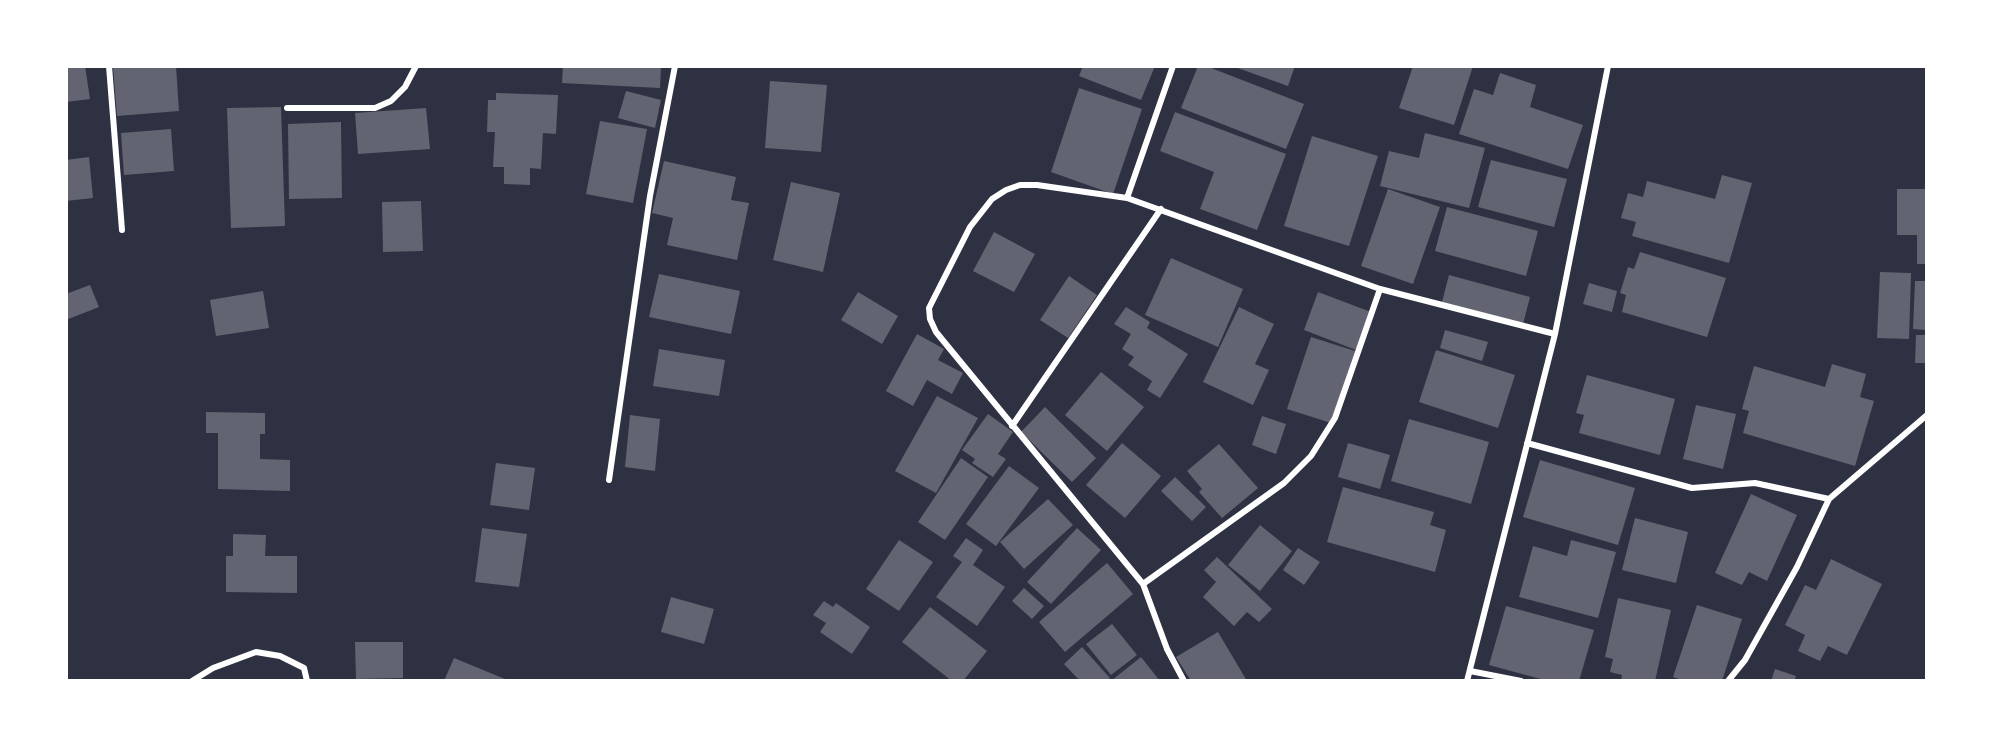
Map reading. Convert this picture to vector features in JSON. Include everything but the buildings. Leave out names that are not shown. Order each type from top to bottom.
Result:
[{"type":"street","points":[[109,66],[122,230]]},
{"type":"street","points":[[287,108],[375,108],[391,101],[405,87],[416,66]]},
{"type":"street","points":[[609,480],[650,196],[675,66]]},
{"type":"street","points":[[1127,198],[1173,66]]},
{"type":"street","points":[[1467,681],[1555,334],[1608,66]]},
{"type":"street","points":[[1185,681],[1167,649],[1143,584],[936,332],[930,319],[929,308],[970,227],[992,199],[1020,185],[1037,185],[1127,198],[1380,289],[1555,334]]},
{"type":"street","points":[[1012,426],[1161,209]]},
{"type":"street","points":[[1143,584],[1284,483],[1311,456],[1335,418],[1380,289]]},
{"type":"street","points":[[1728,681],[1745,660],[1792,578],[1829,499],[1927,416]]},
{"type":"street","points":[[1527,443],[1692,488],[1755,483],[1829,499]]},
{"type":"street","points":[[192,681],[213,668],[256,652],[280,656],[304,668],[307,681]]},
{"type":"street","points":[[1470,671],[1521,681]]}]
